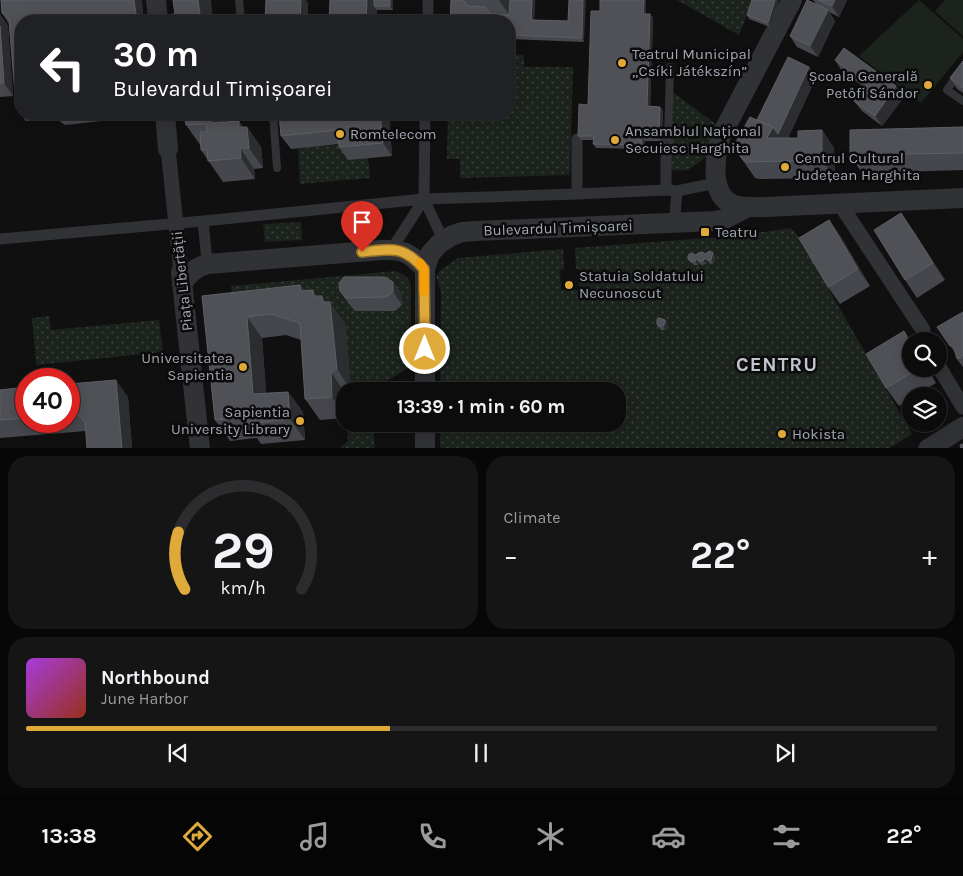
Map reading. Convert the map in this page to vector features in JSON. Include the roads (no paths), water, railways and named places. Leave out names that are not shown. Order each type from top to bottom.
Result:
[{"type":"street","points":[[156,0],[157,15]]},
{"type":"street","points":[[428,0],[428,15]]},
{"type":"street","points":[[748,207],[741,207],[731,203],[721,194],[716,174],[718,147],[720,138],[792,0]]},
{"type":"street","name":"Piața Libertății","points":[[166,120],[200,448]]},
{"type":"street","points":[[425,120],[424,199],[440,233]]},
{"type":"street","points":[[577,140],[577,194]]},
{"type":"street","points":[[668,141],[666,143],[675,216]]},
{"type":"street","points":[[0,239],[424,199],[671,190],[711,184]]},
{"type":"street","name":"Bulevardul Timișoarei","points":[[424,269],[434,248],[462,232],[716,221],[725,219],[748,207],[963,198]]},
{"type":"street","points":[[394,244],[424,199]]},
{"type":"street","points":[[840,204],[923,332]]},
{"type":"street","points":[[203,221],[207,261]]},
{"type":"street","points":[[181,278],[200,266],[208,264],[382,250],[395,250],[408,254],[424,269],[425,382]]},
{"type":"street","points":[[945,377],[963,407]]},
{"type":"street","points":[[928,448],[963,427]]},
{"type":"street","points":[[425,432],[425,448]]},
{"type":"lane","points":[[239,0],[240,15]]},
{"type":"lane","points":[[668,141],[670,67]]},
{"type":"lane","points":[[963,67],[947,90],[963,101]]},
{"type":"lane","points":[[273,120],[277,168]]},
{"type":"place","name":"Teatrul Municipal „Csíki Játékszín”","points":[[622,63]]},
{"type":"place","name":"Școala Generală Petőfi Sándor","points":[[928,85]]},
{"type":"place","name":"Romtelecom","points":[[340,134]]},
{"type":"place","name":"Ansamblul Național Secuiesc Harghita","points":[[615,140]]},
{"type":"place","name":"Centrul Cultural Județean Harghita","points":[[785,167]]},
{"type":"place","name":"Teatru","points":[[705,232]]},
{"type":"place","name":"Statuia Soldatului Necunoscut","points":[[569,285]]},
{"type":"place","name":"Universitatea Sapientia","points":[[243,367]]},
{"type":"place","name":"Sapientia University Library","points":[[300,421]]},
{"type":"place","name":"Hokista","points":[[782,434]]},
{"type":"district","name":"CENTRU","points":[[777,364]]}]
